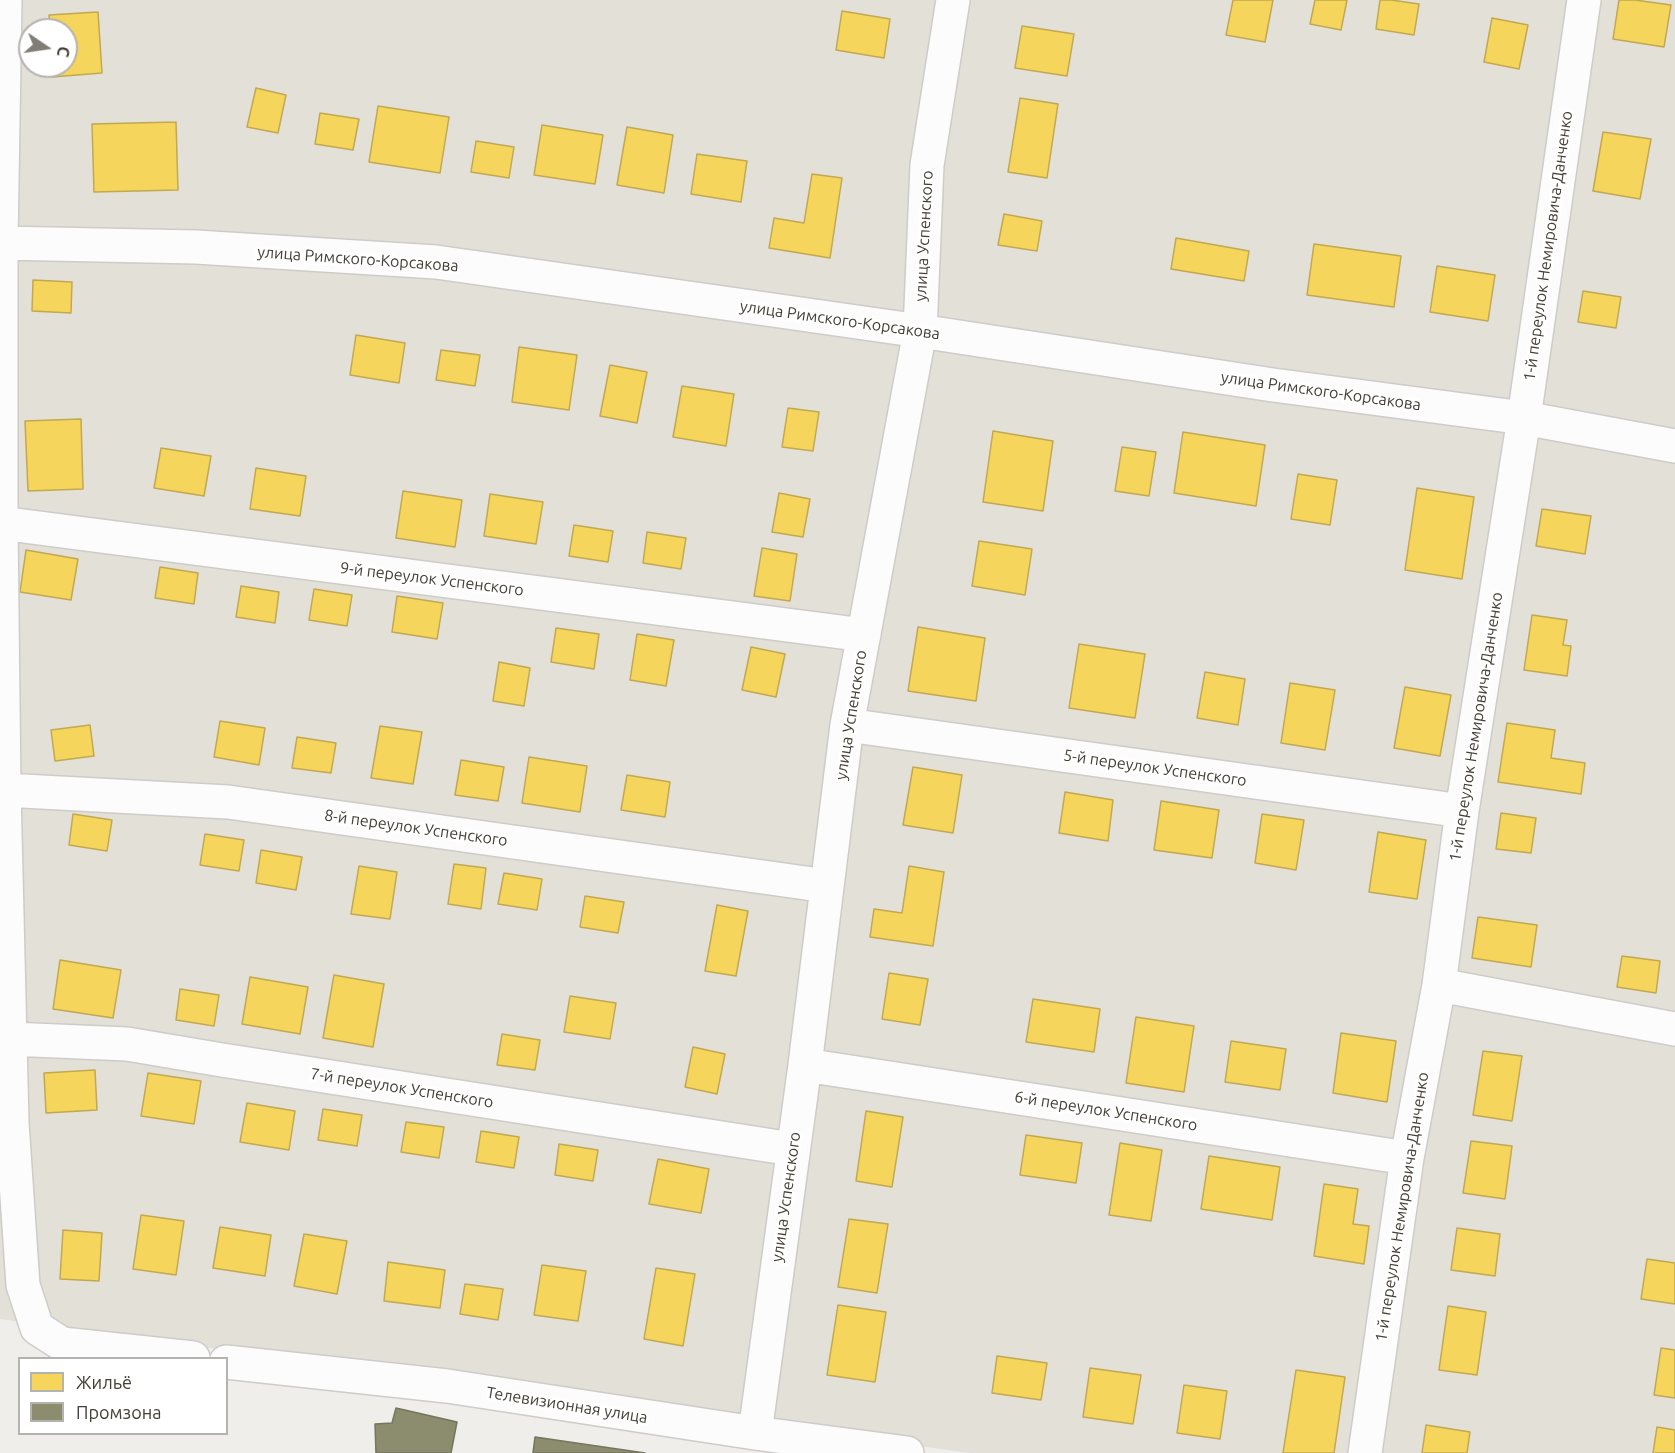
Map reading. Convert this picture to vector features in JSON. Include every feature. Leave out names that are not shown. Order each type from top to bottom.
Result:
[{"type":"street","points":[[5,0],[1,243],[1,523],[10,1039],[6,1123],[23,1285],[37,1328],[62,1344],[176,1357]]},
{"type":"street","name":"улица Успенского","points":[[755,1433],[805,1065],[847,725],[920,331],[927,165],[953,0]]},
{"type":"street","name":"1-й переулок Немировича-Данченко","points":[[1365,1453],[1407,1158],[1439,984],[1462,811],[1524,418],[1584,0]]},
{"type":"street","name":"улица Римского-Корсакова","points":[[1,243],[196,247],[436,262],[920,331],[1273,385],[1524,418],[1675,446]]},
{"type":"street","name":"9-й переулок Успенского","points":[[1,523],[864,635]]},
{"type":"street","name":"5-й переулок Успенского","points":[[847,725],[1462,811]]},
{"type":"street","name":"8-й переулок Успенского","points":[[4,790],[228,802],[827,886]]},
{"type":"street","points":[[1439,984],[1675,1029]]},
{"type":"street","name":"7-й переулок Успенского","points":[[10,1039],[128,1044],[792,1149]]},
{"type":"street","name":"6-й переулок Успенского","points":[[805,1065],[1407,1158]]},
{"type":"street","name":"Телевизионная улица","points":[[228,1362],[447,1386],[755,1433],[907,1453]]},
{"type":"shaded area","points":[[0,0],[1675,0],[1675,1453],[970,1453],[0,1319]]},
{"type":"building: Жильё","points":[[1233,0],[1273,0],[1265,42],[1226,35]]},
{"type":"building: Жильё","points":[[1315,0],[1347,0],[1341,30],[1310,24]]},
{"type":"building: Жильё","points":[[1380,0],[1419,4],[1414,35],[1376,29]]},
{"type":"building: Жильё","points":[[1619,0],[1671,5],[1664,47],[1613,39]]},
{"type":"building: Жильё","points":[[842,11],[890,19],[884,58],[836,50]]},
{"type":"building: Жильё","points":[[98,12],[102,73],[78,75],[78,18],[49,18],[49,15]]},
{"type":"building: Жильё","points":[[1492,18],[1528,25],[1519,69],[1484,62]]},
{"type":"building: Жильё","points":[[1022,26],[1074,34],[1067,76],[1015,68]]},
{"type":"building: Жильё","points":[[256,88],[286,95],[278,133],[247,127]]},
{"type":"building: Жильё","points":[[1020,98],[1058,104],[1047,178],[1008,172]]},
{"type":"building: Жильё","points":[[378,106],[449,117],[440,173],[369,162]]},
{"type":"building: Жильё","points":[[320,113],[359,119],[353,150],[315,144]]},
{"type":"building: Жильё","points":[[176,122],[178,190],[94,192],[92,124]]},
{"type":"building: Жильё","points":[[542,125],[603,135],[595,184],[534,175]]},
{"type":"building: Жильё","points":[[627,127],[673,135],[664,193],[617,185]]},
{"type":"building: Жильё","points":[[1603,132],[1651,139],[1640,199],[1593,191]]},
{"type":"building: Жильё","points":[[476,141],[514,147],[509,178],[471,172]]},
{"type":"building: Жильё","points":[[697,154],[747,161],[741,202],[691,194]]},
{"type":"building: Жильё","points":[[812,174],[842,178],[830,258],[769,248],[774,218],[804,223]]},
{"type":"building: Жильё","points":[[1004,214],[1042,221],[1037,251],[998,245]]},
{"type":"building: Жильё","points":[[1176,238],[1249,251],[1244,281],[1171,269]]},
{"type":"building: Жильё","points":[[1314,244],[1401,256],[1394,307],[1307,295]]},
{"type":"building: Жильё","points":[[1437,266],[1495,275],[1488,321],[1430,312]]},
{"type":"building: Жильё","points":[[33,280],[72,282],[71,313],[32,311]]},
{"type":"building: Жильё","points":[[1583,291],[1621,297],[1616,328],[1578,322]]},
{"type":"building: Жильё","points":[[356,335],[405,343],[399,383],[350,375]]},
{"type":"building: Жильё","points":[[519,347],[577,355],[569,410],[512,402]]},
{"type":"building: Жильё","points":[[441,350],[480,355],[475,386],[436,380]]},
{"type":"building: Жильё","points":[[610,365],[647,372],[637,423],[600,416]]},
{"type":"building: Жильё","points":[[682,386],[734,394],[726,446],[673,437]]},
{"type":"building: Жильё","points":[[788,408],[819,412],[813,451],[782,447]]},
{"type":"building: Жильё","points":[[81,419],[83,489],[28,491],[25,421]]},
{"type":"building: Жильё","points":[[993,431],[1053,441],[1043,511],[983,502]]},
{"type":"building: Жильё","points":[[1183,432],[1265,445],[1256,506],[1174,493]]},
{"type":"building: Жильё","points":[[1122,447],[1156,452],[1149,496],[1115,491]]},
{"type":"building: Жильё","points":[[161,448],[211,456],[204,496],[154,488]]},
{"type":"building: Жильё","points":[[256,468],[306,476],[300,516],[250,509]]},
{"type":"building: Жильё","points":[[1298,474],[1337,480],[1330,525],[1291,519]]},
{"type":"building: Жильё","points":[[1417,488],[1474,497],[1462,579],[1405,570]]},
{"type":"building: Жильё","points":[[403,491],[462,500],[455,547],[396,538]]},
{"type":"building: Жильё","points":[[779,493],[810,499],[803,537],[772,532]]},
{"type":"building: Жильё","points":[[490,494],[543,502],[536,544],[484,536]]},
{"type":"building: Жильё","points":[[1542,509],[1591,516],[1585,554],[1536,546]]},
{"type":"building: Жильё","points":[[574,525],[613,531],[608,562],[569,556]]},
{"type":"building: Жильё","points":[[647,532],[686,538],[681,569],[643,563]]},
{"type":"building: Жильё","points":[[979,541],[1032,549],[1025,595],[972,586]]},
{"type":"building: Жильё","points":[[762,548],[797,554],[790,601],[754,596]]},
{"type":"building: Жильё","points":[[26,550],[78,559],[71,600],[20,592]]},
{"type":"building: Жильё","points":[[160,567],[198,573],[194,604],[155,598]]},
{"type":"building: Жильё","points":[[241,586],[279,592],[275,623],[236,617]]},
{"type":"building: Жильё","points":[[314,589],[352,595],[347,626],[309,620]]},
{"type":"building: Жильё","points":[[397,596],[443,603],[437,639],[392,632]]},
{"type":"building: Жильё","points":[[1532,615],[1567,620],[1563,645],[1571,646],[1567,676],[1524,670]]},
{"type":"building: Жильё","points":[[918,627],[985,638],[976,701],[908,691]]},
{"type":"building: Жильё","points":[[556,628],[599,634],[594,669],[551,662]]},
{"type":"building: Жильё","points":[[637,634],[674,640],[666,686],[630,680]]},
{"type":"building: Жильё","points":[[1079,644],[1145,654],[1135,718],[1069,708]]},
{"type":"building: Жильё","points":[[751,647],[785,654],[776,697],[742,690]]},
{"type":"building: Жильё","points":[[499,662],[530,668],[524,706],[493,701]]},
{"type":"building: Жильё","points":[[1205,672],[1245,679],[1238,725],[1197,718]]},
{"type":"building: Жильё","points":[[1290,683],[1335,690],[1325,750],[1281,743]]},
{"type":"building: Жильё","points":[[1405,687],[1451,695],[1440,756],[1394,748]]},
{"type":"building: Жильё","points":[[220,721],[265,728],[259,765],[214,757]]},
{"type":"building: Жильё","points":[[1507,723],[1555,730],[1551,758],[1585,763],[1581,794],[1498,782]]},
{"type":"building: Жильё","points":[[90,725],[94,756],[55,761],[51,730]]},
{"type":"building: Жильё","points":[[380,726],[422,732],[413,784],[371,778]]},
{"type":"building: Жильё","points":[[297,737],[336,743],[331,773],[292,768]]},
{"type":"building: Жильё","points":[[529,757],[587,766],[580,812],[522,803]]},
{"type":"building: Жильё","points":[[461,760],[504,767],[498,801],[455,795]]},
{"type":"building: Жильё","points":[[913,767],[962,775],[953,833],[903,825]]},
{"type":"building: Жильё","points":[[627,775],[670,782],[665,817],[621,810]]},
{"type":"building: Жильё","points":[[1065,792],[1113,800],[1108,841],[1059,833]]},
{"type":"building: Жильё","points":[[1161,801],[1219,810],[1212,858],[1154,850]]},
{"type":"building: Жильё","points":[[1501,813],[1536,818],[1531,853],[1496,849]]},
{"type":"building: Жильё","points":[[73,814],[112,820],[107,851],[69,845]]},
{"type":"building: Жильё","points":[[1262,814],[1304,820],[1296,870],[1255,863]]},
{"type":"building: Жильё","points":[[1378,832],[1426,840],[1417,899],[1369,892]]},
{"type":"building: Жильё","points":[[205,834],[244,840],[239,871],[200,865]]},
{"type":"building: Жильё","points":[[261,850],[302,857],[296,890],[256,883]]},
{"type":"building: Жильё","points":[[454,864],[486,868],[481,909],[448,904]]},
{"type":"building: Жильё","points":[[359,866],[397,872],[390,919],[351,914]]},
{"type":"building: Жильё","points":[[909,866],[944,872],[933,946],[870,937],[874,909],[902,913]]},
{"type":"building: Жильё","points":[[504,873],[542,879],[537,910],[498,904]]},
{"type":"building: Жильё","points":[[585,896],[624,902],[618,933],[580,927]]},
{"type":"building: Жильё","points":[[717,905],[748,911],[736,976],[705,971]]},
{"type":"building: Жильё","points":[[1478,917],[1537,925],[1531,967],[1472,958]]},
{"type":"building: Жильё","points":[[1622,956],[1660,961],[1656,993],[1617,987]]},
{"type":"building: Жильё","points":[[60,960],[121,970],[113,1018],[53,1009]]},
{"type":"building: Жильё","points":[[889,973],[928,979],[920,1025],[882,1019]]},
{"type":"building: Жильё","points":[[334,975],[384,984],[373,1047],[323,1038]]},
{"type":"building: Жильё","points":[[250,977],[308,987],[300,1034],[242,1024]]},
{"type":"building: Жильё","points":[[180,989],[219,995],[214,1026],[176,1020]]},
{"type":"building: Жильё","points":[[570,996],[616,1003],[610,1039],[564,1032]]},
{"type":"building: Жильё","points":[[1033,999],[1100,1009],[1094,1052],[1026,1042]]},
{"type":"building: Жильё","points":[[1136,1017],[1194,1026],[1184,1092],[1126,1083]]},
{"type":"building: Жильё","points":[[1341,1033],[1396,1041],[1387,1102],[1333,1093]]},
{"type":"building: Жильё","points":[[502,1034],[540,1040],[535,1070],[497,1065]]},
{"type":"building: Жильё","points":[[1231,1041],[1286,1049],[1280,1090],[1225,1082]]},
{"type":"building: Жильё","points":[[693,1047],[725,1054],[717,1094],[685,1087]]},
{"type":"building: Жильё","points":[[1483,1051],[1522,1056],[1512,1121],[1473,1115]]},
{"type":"building: Жильё","points":[[95,1070],[97,1110],[46,1113],[44,1073]]},
{"type":"building: Жильё","points":[[148,1073],[201,1081],[194,1124],[141,1116]]},
{"type":"building: Жильё","points":[[247,1103],[295,1111],[289,1150],[240,1142]]},
{"type":"building: Жильё","points":[[323,1109],[362,1115],[357,1146],[318,1140]]},
{"type":"building: Жильё","points":[[866,1111],[903,1117],[892,1187],[856,1181]]},
{"type":"building: Жильё","points":[[406,1122],[444,1127],[439,1158],[401,1152]]},
{"type":"building: Жильё","points":[[481,1131],[519,1137],[514,1168],[476,1162]]},
{"type":"building: Жильё","points":[[1026,1135],[1082,1143],[1076,1183],[1020,1175]]},
{"type":"building: Жильё","points":[[1471,1141],[1512,1146],[1505,1199],[1463,1193]]},
{"type":"building: Жильё","points":[[1120,1143],[1162,1150],[1151,1221],[1109,1215]]},
{"type":"building: Жильё","points":[[559,1144],[598,1150],[593,1181],[555,1175]]},
{"type":"building: Жильё","points":[[1209,1156],[1280,1167],[1272,1220],[1201,1209]]},
{"type":"building: Жильё","points":[[658,1159],[709,1169],[701,1213],[649,1204]]},
{"type":"building: Жильё","points":[[1324,1184],[1358,1189],[1353,1224],[1369,1226],[1364,1264],[1314,1256]]},
{"type":"building: Жильё","points":[[141,1215],[184,1221],[176,1275],[133,1269]]},
{"type":"building: Жильё","points":[[849,1219],[888,1224],[877,1293],[838,1287]]},
{"type":"building: Жильё","points":[[220,1227],[271,1235],[265,1276],[213,1268]]},
{"type":"building: Жильё","points":[[1457,1228],[1500,1234],[1495,1276],[1451,1270]]},
{"type":"building: Жильё","points":[[63,1230],[102,1233],[99,1281],[60,1279]]},
{"type":"building: Жильё","points":[[304,1234],[347,1241],[337,1294],[294,1286]]},
{"type":"building: Жильё","points":[[1647,1259],[1675,1263],[1675,1304],[1641,1299]]},
{"type":"building: Жильё","points":[[388,1262],[445,1270],[440,1308],[384,1301]]},
{"type":"building: Жильё","points":[[542,1265],[586,1271],[578,1321],[534,1315]]},
{"type":"building: Жильё","points":[[656,1268],[695,1274],[683,1346],[644,1339]]},
{"type":"building: Жильё","points":[[465,1284],[503,1289],[498,1320],[460,1314]]},
{"type":"building: Жильё","points":[[838,1305],[886,1312],[875,1382],[827,1375]]},
{"type":"building: Жильё","points":[[1448,1306],[1486,1312],[1477,1375],[1439,1370]]},
{"type":"building: Жильё","points":[[1661,1348],[1675,1350],[1675,1398],[1654,1395]]},
{"type":"building: Жильё","points":[[997,1356],[1047,1363],[1041,1400],[992,1393]]},
{"type":"building: Жильё","points":[[1090,1368],[1141,1375],[1133,1424],[1083,1417]]},
{"type":"building: Жильё","points":[[1296,1370],[1345,1377],[1334,1453],[1283,1453]]},
{"type":"building: Жильё","points":[[1184,1385],[1227,1391],[1220,1439],[1177,1433]]},
{"type":"building: Жильё","points":[[1426,1425],[1470,1432],[1467,1453],[1422,1453]]},
{"type":"building: Жильё","points":[[1657,1427],[1675,1430],[1675,1453],[1653,1453]]},
{"type":"building: Промзона","points":[[396,1408],[457,1422],[451,1453],[376,1453],[375,1424],[392,1423]]},
{"type":"building: Промзона","points":[[535,1437],[645,1453],[533,1453]]}]
